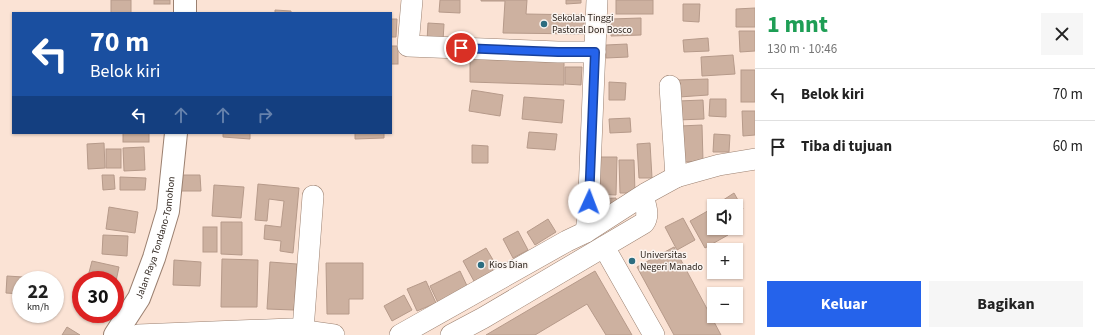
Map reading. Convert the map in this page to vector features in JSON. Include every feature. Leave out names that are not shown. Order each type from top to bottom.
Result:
[{"type":"highway","points":[[185,0],[185,12]]},
{"type":"highway","name":"Jalan Raya Tondano-Tomohon","points":[[115,335],[140,298],[154,258],[168,211],[176,134]]},
{"type":"street","points":[[412,0],[408,46],[595,52]]},
{"type":"street","points":[[586,232],[588,217],[597,0]]},
{"type":"street","points":[[670,86],[676,178]]},
{"type":"street","points":[[411,332],[560,245],[586,232],[643,196],[676,178],[719,165],[755,159]]},
{"type":"street","points":[[303,330],[313,196]]},
{"type":"street","points":[[451,335],[641,226],[646,221],[646,206],[643,196]]},
{"type":"street","points":[[604,247],[654,335]]},
{"type":"street","points":[[138,335],[232,333],[279,329],[303,330],[334,335]]},
{"type":"building","points":[[111,0],[131,0],[131,12],[111,12]]},
{"type":"building","points":[[154,0],[170,0],[170,4],[154,4]]},
{"type":"building","points":[[440,0],[460,0],[460,13],[439,12]]},
{"type":"building","name":"Sekolah Tinggi Pastoral Don Bosco","points":[[481,0],[527,0],[526,14],[584,15],[584,34],[503,33],[505,1]]},
{"type":"building","points":[[566,0],[581,0],[581,3],[566,4]]},
{"type":"building","points":[[616,0],[653,0],[653,14],[616,14]]},
{"type":"building","points":[[683,4],[700,4],[699,22],[683,21]]},
{"type":"building","points":[[755,8],[755,27],[736,27],[736,9]]},
{"type":"building","points":[[275,10],[291,11],[291,12],[275,12]]},
{"type":"building","points":[[641,18],[641,35],[611,36],[611,19]]},
{"type":"building","points":[[392,19],[397,19],[396,37],[392,37]]},
{"type":"building","points":[[428,23],[444,24],[443,41],[427,41]]},
{"type":"building","points":[[739,31],[755,31],[755,51],[740,52]]},
{"type":"building","points":[[708,38],[709,51],[684,52],[683,40]]},
{"type":"building","points":[[627,44],[628,57],[606,58],[606,45]]},
{"type":"building","points":[[392,46],[398,46],[398,64],[392,64]]},
{"type":"building","points":[[733,55],[735,74],[702,76],[701,57]]},
{"type":"building","points":[[470,57],[564,59],[564,85],[470,82]]},
{"type":"building","points":[[565,67],[582,67],[581,85],[565,84]]},
{"type":"building","points":[[741,70],[755,70],[755,102],[741,102]]},
{"type":"building","points":[[708,79],[708,95],[679,97],[678,80]]},
{"type":"building","points":[[609,82],[626,83],[625,100],[609,100]]},
{"type":"building","points":[[472,90],[503,95],[500,116],[469,111]]},
{"type":"building","points":[[524,97],[564,100],[562,123],[522,119]]},
{"type":"building","points":[[710,99],[726,99],[726,117],[709,116]]},
{"type":"building","points":[[703,100],[704,119],[678,120],[678,101]]},
{"type":"building","points":[[742,111],[755,111],[755,135],[743,136]]},
{"type":"building","points":[[630,118],[631,132],[610,133],[609,119]]},
{"type":"building","points":[[702,125],[703,161],[682,162],[680,126]]},
{"type":"building","points":[[529,132],[557,134],[555,150],[527,148]]},
{"type":"building","points":[[123,134],[149,134],[149,142],[123,142]]},
{"type":"building","points":[[223,134],[250,134],[250,139],[223,137]]},
{"type":"building","points":[[355,134],[384,134],[384,138],[355,139]]},
{"type":"building","points":[[714,134],[730,135],[729,152],[713,152]]},
{"type":"building","points":[[104,143],[105,168],[88,169],[87,144]]},
{"type":"building","points":[[650,143],[652,178],[639,178],[637,144]]},
{"type":"building","points":[[472,145],[488,146],[488,163],[472,163]]},
{"type":"building","points":[[144,147],[145,170],[124,171],[123,148]]},
{"type":"building","points":[[106,149],[121,149],[121,168],[106,168]]},
{"type":"building","points":[[597,157],[617,157],[616,195],[596,194]]},
{"type":"building","points":[[619,160],[634,160],[635,193],[620,193]]},
{"type":"building","points":[[102,175],[114,175],[115,189],[103,190]]},
{"type":"building","points":[[173,175],[200,175],[201,191],[174,191]]},
{"type":"building","points":[[120,177],[146,178],[145,190],[120,190]]},
{"type":"building","points":[[258,184],[299,188],[293,253],[280,251],[281,241],[264,239],[265,225],[281,227],[284,201],[269,199],[267,221],[255,220]]},
{"type":"building","points":[[214,185],[244,187],[241,218],[212,216]]},
{"type":"building","points":[[734,193],[737,199],[725,199]]},
{"type":"building","points":[[616,198],[617,206],[596,208],[595,199]]},
{"type":"building","points":[[109,207],[138,212],[135,233],[106,229]]},
{"type":"building","points":[[707,211],[707,235],[728,235],[714,243],[707,243],[707,247],[705,248],[690,221]]},
{"type":"building","points":[[683,218],[695,240],[677,250],[665,227]]},
{"type":"building","points":[[548,219],[556,232],[535,245],[527,232]]},
{"type":"building","points":[[221,222],[242,222],[242,255],[221,254]]},
{"type":"building","points":[[203,227],[217,227],[217,252],[203,252]]},
{"type":"building","points":[[518,231],[528,250],[513,258],[503,239]]},
{"type":"building","points":[[103,235],[128,236],[127,256],[102,254]]},
{"type":"building","points":[[674,247],[707,309],[707,323],[715,323],[721,335],[674,335],[637,267]]},
{"type":"building","name":"Kios Dian","points":[[486,248],[499,270],[475,283],[463,261]]},
{"type":"building","points":[[222,259],[258,260],[257,307],[221,307]]},
{"type":"building","points":[[174,260],[201,262],[200,286],[173,285]]},
{"type":"building","points":[[92,261],[119,267],[118,271],[89,271]]},
{"type":"building","points":[[270,262],[297,264],[294,310],[267,309]]},
{"type":"building","points":[[326,263],[363,263],[363,299],[349,299],[349,314],[327,314]]},
{"type":"building","points":[[460,271],[469,290],[439,305],[430,286]]},
{"type":"building","points":[[595,271],[632,335],[606,335],[587,304],[535,335],[486,335]]},
{"type":"building","points":[[7,276],[12,276],[12,293],[6,293]]},
{"type":"building","points":[[426,281],[436,303],[417,311],[407,289]]},
{"type":"building","points":[[404,295],[412,310],[392,321],[384,306]]},
{"type":"building","points":[[67,327],[80,335],[62,335]]},
{"type":"place","name":"Sekolah Tinggi Pastoral Don Bosco","points":[[544,24]]},
{"type":"place","name":"Universitas Negeri Manado","points":[[632,261]]},
{"type":"place","name":"Kios Dian","points":[[481,265]]},
{"type":"route","points":[[461,48],[595,52],[589,202]]}]
